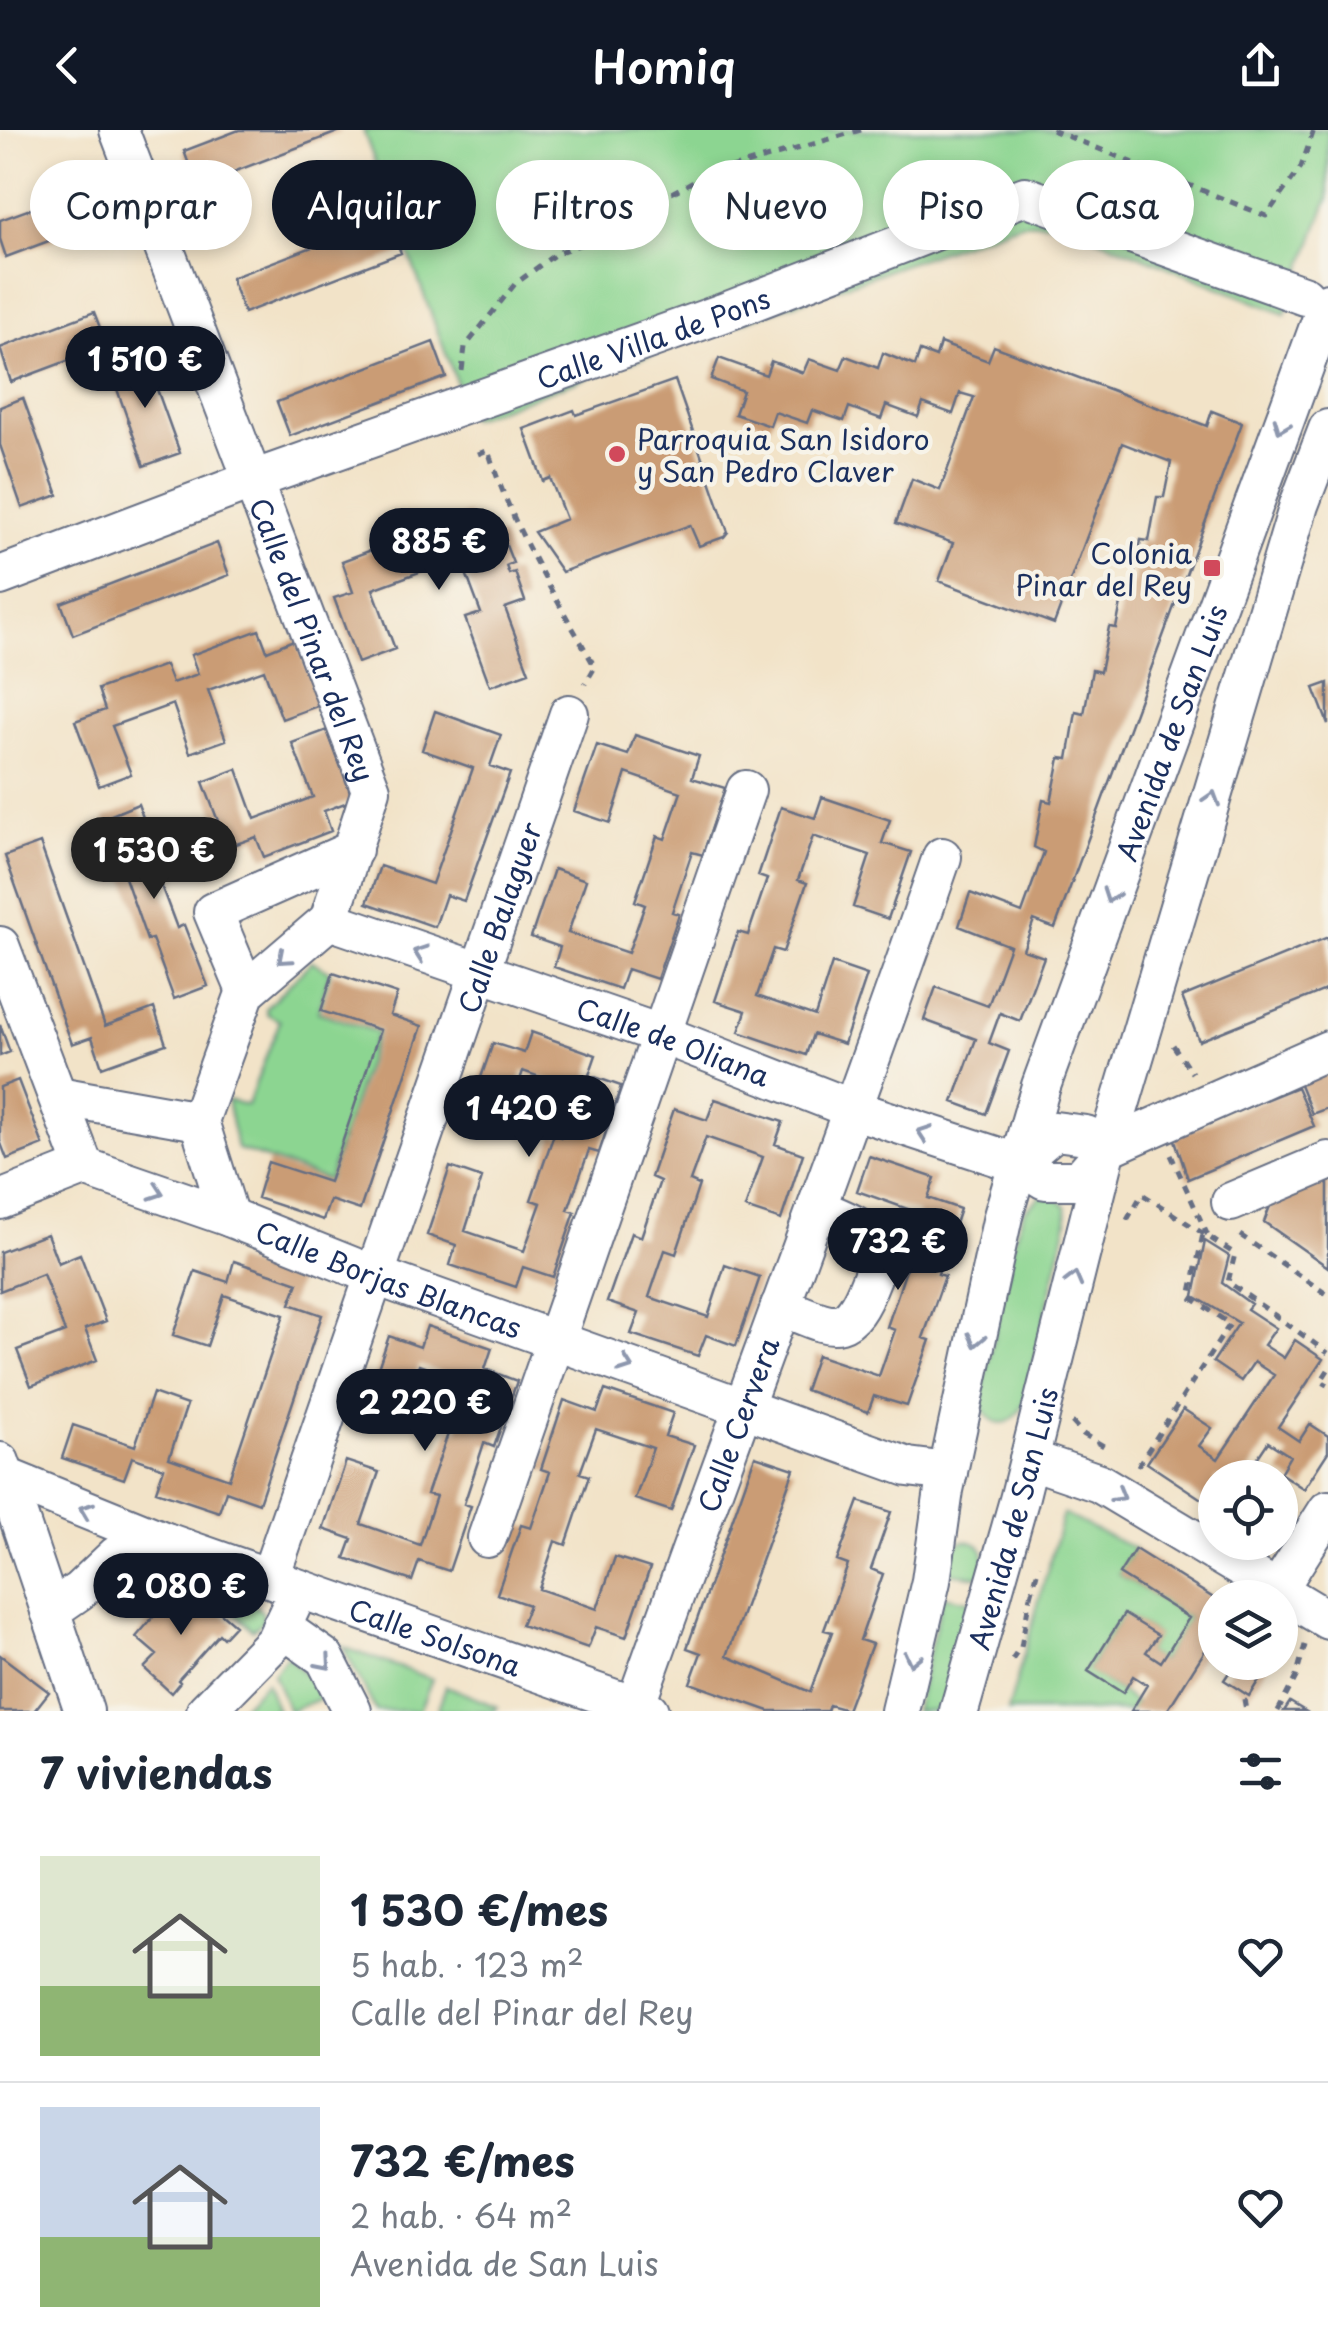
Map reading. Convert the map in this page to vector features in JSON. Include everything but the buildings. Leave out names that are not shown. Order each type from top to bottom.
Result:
[{"type":"street","name":"Calle del Pinar del Rey","points":[[120,130],[371,790],[329,920]]},
{"type":"street","name":"Calle Villa de Pons","points":[[0,576],[252,480],[723,313],[1025,196],[1316,299]]},
{"type":"street","name":"Avenida de San Luis","points":[[900,1711],[931,1581],[948,1472],[1017,1163],[1316,299]]},
{"type":"street","name":"Avenida de San Luis","points":[[959,1711],[1030,1459],[1107,1148],[1294,523],[1328,429]]},
{"type":"street","name":"Calle Balaguer","points":[[206,1711],[274,1641],[282,1627],[284,1583],[376,1276],[569,714]]},
{"type":"street","points":[[486,1538],[746,790]]},
{"type":"street","points":[[246,991],[214,912],[353,850]]},
{"type":"street","name":"Calle Cervera","points":[[640,1709],[742,1406],[855,1110],[942,857]]},
{"type":"street","name":"Calle de Oliana","points":[[329,920],[663,1035],[855,1110],[1017,1163]]},
{"type":"street","points":[[230,1217],[199,1120],[246,991],[329,920]]},
{"type":"street","points":[[0,946],[84,1166],[0,1200]]},
{"type":"street","points":[[1017,1163],[1045,1180],[1079,1180],[1107,1148],[1328,1050]]},
{"type":"street","points":[[58,1096],[199,1120]]},
{"type":"street","points":[[1231,1215],[1328,1161]]},
{"type":"street","name":"Calle Borjas Blancas","points":[[84,1166],[230,1217],[376,1276],[908,1467],[948,1472]]},
{"type":"street","points":[[780,1306],[827,1324],[845,1323],[859,1311],[880,1258],[875,1243],[863,1230],[817,1208]]},
{"type":"street","points":[[1030,1459],[1099,1483],[1263,1580]]},
{"type":"street","points":[[3,1470],[84,1711]]},
{"type":"street","name":"Calle Solsona","points":[[3,1470],[166,1542],[640,1709]]},
{"type":"street","points":[[1284,1580],[1328,1510]]},
{"type":"street","points":[[50,1611],[79,1591],[117,1555],[166,1542]]},
{"type":"street","points":[[1298,1602],[1321,1616]]},
{"type":"street","points":[[282,1627],[325,1658],[352,1711]]},
{"type":"path","points":[[457,407],[465,347],[515,284],[558,253],[611,233],[629,216],[701,177],[860,130]]},
{"type":"path","points":[[1052,130],[1266,216],[1301,166],[1314,130]]},
{"type":"path","points":[[478,454],[488,450],[500,490],[522,539],[595,667],[569,714]]},
{"type":"path","points":[[1142,1194],[1234,1254],[1228,1282],[1328,1353]]},
{"type":"path","points":[[1231,1215],[1328,1295]]},
{"type":"path","points":[[1139,1464],[1230,1324],[1190,1297],[1203,1234]]},
{"type":"path","points":[[1328,1370],[1321,1380],[1328,1386]]},
{"type":"path","points":[[1072,1407],[1072,1422],[1082,1434],[1118,1454],[1099,1483]]},
{"type":"path","points":[[1030,1596],[1040,1562]]},
{"type":"path","points":[[1278,1711],[1321,1616]]},
{"type":"path","points":[[1244,1699],[1246,1711]]},
{"type":"green space","points":[[363,130],[1328,130],[1328,199],[1285,314],[1126,250],[1194,250],[1194,160],[1039,160],[1039,222],[1019,223],[1019,160],[883,160],[883,250],[944,250],[470,419],[407,250],[476,250],[476,160],[374,160]]},
{"type":"green space","points":[[312,961],[330,972],[318,1012],[377,1032],[328,1180],[237,1149],[227,1100],[247,1105],[280,1021],[267,1014],[266,1008]]},
{"type":"green space","points":[[1041,1196],[1055,1198],[1066,1206],[1067,1222],[1026,1398],[1016,1415],[1004,1423],[998,1422],[985,1413],[980,1403],[1015,1237],[1024,1211]]},
{"type":"green space","points":[[1063,1514],[1135,1549],[1119,1574],[1189,1618],[1161,1662],[1146,1652],[1157,1635],[1124,1614],[1088,1670],[1136,1703],[1131,1711],[1008,1711]]},
{"type":"green space","points":[[963,1541],[977,1544],[984,1552],[981,1577],[946,1573],[953,1549]]},
{"type":"green space","points":[[197,1585],[256,1606],[263,1621],[253,1630],[216,1597],[196,1590]]},
{"type":"green space","points":[[943,1596],[974,1602],[943,1711],[915,1711]]},
{"type":"green space","points":[[343,1647],[432,1679],[419,1711],[376,1711]]},
{"type":"green space","points":[[287,1656],[310,1679],[320,1699],[289,1711],[273,1674]]},
{"type":"green space","points":[[266,1682],[277,1711],[237,1711]]},
{"type":"green space","points":[[446,1686],[497,1707],[493,1711],[437,1711]]},
{"type":"place","name":"Parroquia San Isidoro y San Pedro Claver","points":[[617,454]]},
{"type":"place","name":"Colonia Pinar del Rey","points":[[1212,568]]}]
